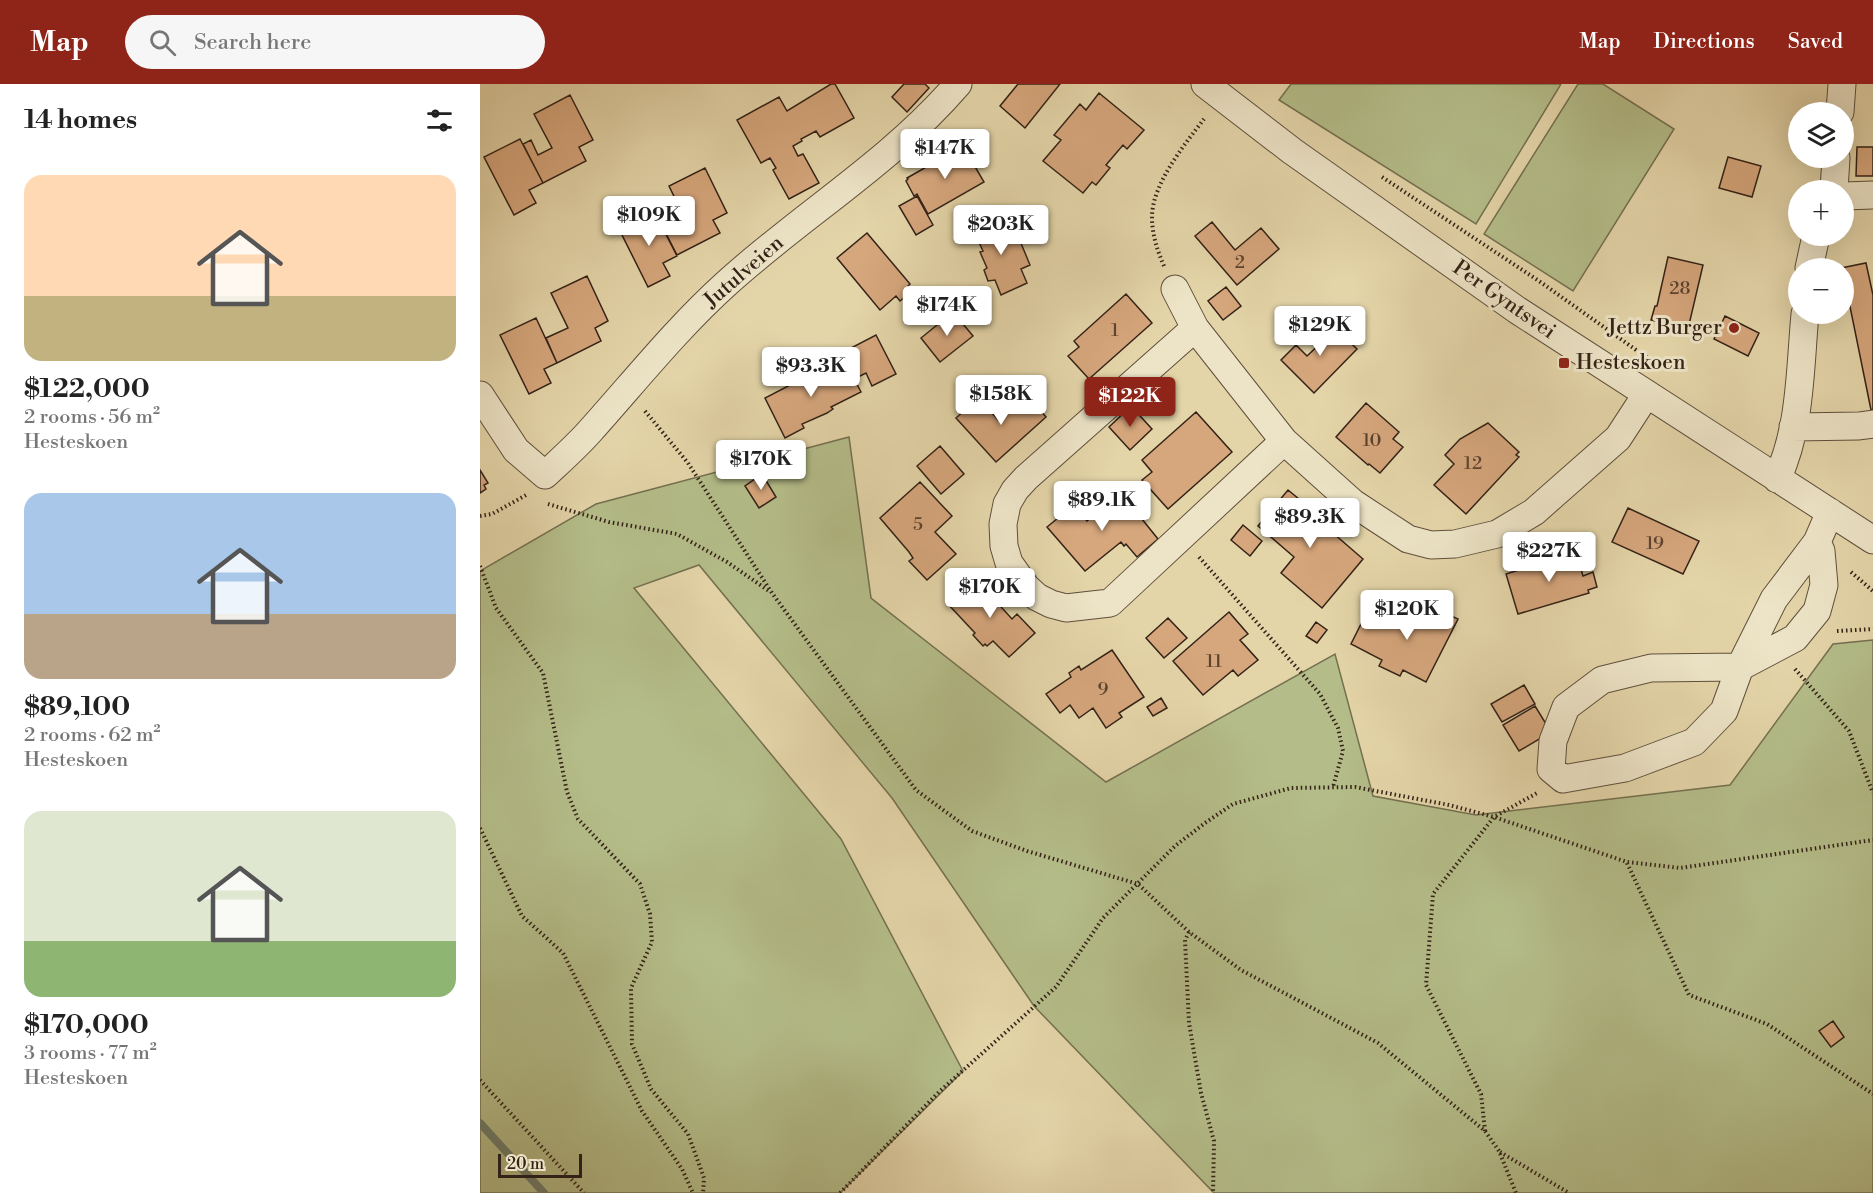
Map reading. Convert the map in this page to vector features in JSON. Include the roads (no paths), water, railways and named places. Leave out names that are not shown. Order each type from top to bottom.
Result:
[{"type":"street","name":"Jutulveien","points":[[480,394],[541,487],[627,389],[726,284],[859,178],[944,100],[958,84]]},
{"type":"street","points":[[1841,102],[1842,84]]},
{"type":"street","name":"Per Gyntsvei","points":[[1212,88],[1292,151],[1517,310],[1646,396],[1873,540]]},
{"type":"street","points":[[1854,196],[1873,195]]},
{"type":"street","points":[[1175,289],[1195,328],[1284,441],[1353,503],[1408,538],[1431,545],[1455,544],[1497,534],[1534,512],[1618,438],[1646,396]]},
{"type":"street","points":[[1777,478],[1788,456],[1804,324]]},
{"type":"street","points":[[1195,328],[1015,490],[1007,504],[1003,524],[1004,546],[1009,563],[1018,577],[1037,597],[1066,608],[1110,603],[1284,441]]},
{"type":"street","points":[[1793,427],[1873,424]]},
{"type":"street","points":[[1817,542],[1821,551],[1824,585],[1817,611],[1795,638],[1740,667],[1651,668],[1602,680],[1566,707],[1553,741],[1551,769],[1563,779],[1626,768],[1694,742],[1724,711],[1740,667],[1774,598],[1817,542],[1830,512]]},
{"type":"waterway","points":[[480,1123],[544,1193]]},
{"type":"place","name":"Jettz Burger","points":[[1734,328]]},
{"type":"place","name":"Hesteskoen","points":[[1564,363]]}]
